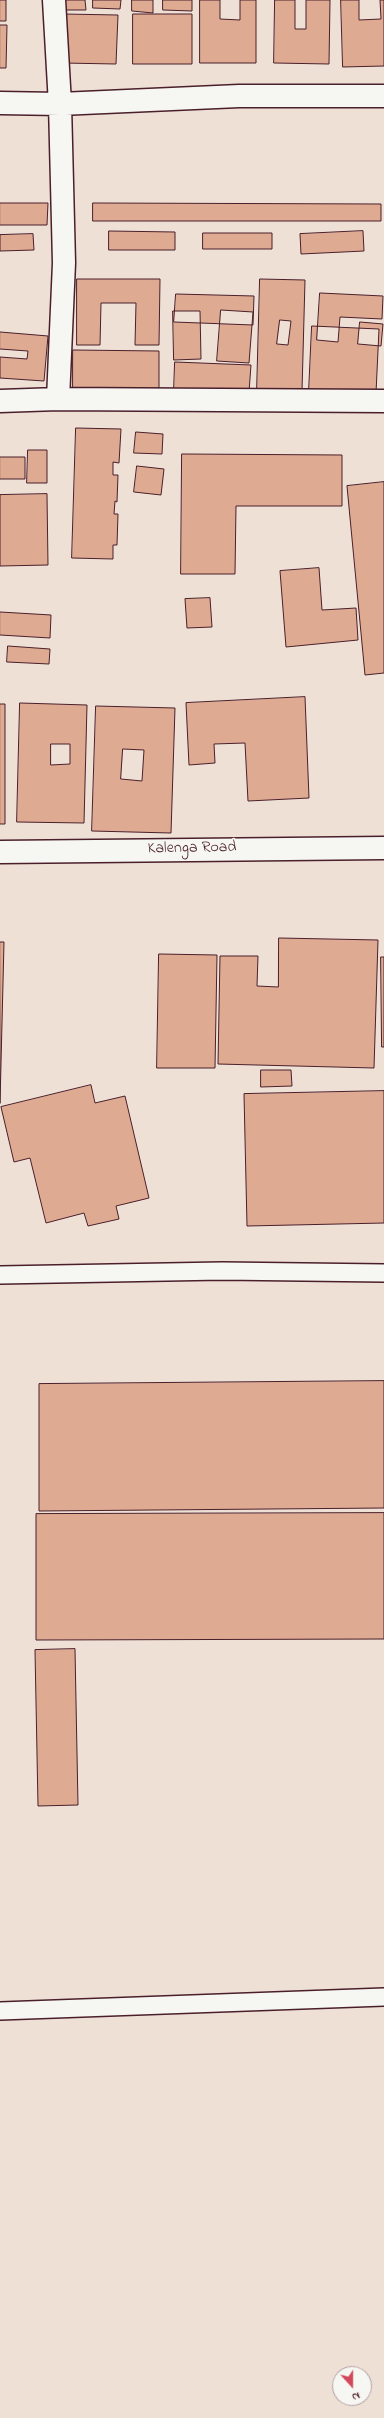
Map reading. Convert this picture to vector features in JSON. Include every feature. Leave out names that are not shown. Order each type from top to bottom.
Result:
[{"type":"street","points":[[54,0],[60,104],[64,263],[58,399]]},
{"type":"street","points":[[0,102],[60,104],[239,96],[384,96]]},
{"type":"street","points":[[0,401],[58,399],[384,401]]},
{"type":"street","name":"Kalenga Road","points":[[0,852],[384,848]]},
{"type":"lane","points":[[0,1275],[222,1271],[384,1273]]},
{"type":"lane","points":[[0,2011],[384,1997]]},
{"type":"building","points":[[0,0],[6,0],[6,21],[0,21]]},
{"type":"building","points":[[64,0],[85,0],[86,10],[64,10]]},
{"type":"building","points":[[93,0],[121,0],[120,9],[93,8]]},
{"type":"building","points":[[132,0],[153,0],[153,13],[132,11]]},
{"type":"building","points":[[163,0],[192,0],[192,11],[163,10]]},
{"type":"building","points":[[200,0],[220,0],[220,19],[240,20],[240,0],[256,0],[256,63],[200,63]]},
{"type":"building","points":[[275,0],[295,0],[295,29],[306,29],[306,0],[330,0],[329,64],[274,63]]},
{"type":"building","points":[[341,0],[359,0],[359,20],[381,19],[380,0],[384,0],[384,66],[343,67]]},
{"type":"building","points":[[63,14],[118,15],[116,64],[62,63]]},
{"type":"building","points":[[133,14],[192,14],[192,64],[133,64]]},
{"type":"building","points":[[0,25],[7,25],[6,68],[0,68]]},
{"type":"building","points":[[0,203],[48,203],[47,225],[0,225]]},
{"type":"building","points":[[93,203],[381,204],[381,221],[93,221]]},
{"type":"building","points":[[109,231],[175,232],[175,250],[109,250]]},
{"type":"building","points":[[363,231],[364,251],[301,254],[300,234]]},
{"type":"building","points":[[203,233],[272,233],[272,249],[203,249]]},
{"type":"building","points":[[33,234],[34,250],[0,251],[0,235]]},
{"type":"building","points":[[77,279],[160,279],[159,345],[135,345],[136,303],[101,303],[100,345],[77,345]]},
{"type":"building","points":[[260,279],[305,280],[302,391],[257,391]],"holes":[[[280,320],[291,321],[288,345],[277,344]]]},
{"type":"building","points":[[320,293],[383,296],[382,319],[340,317],[338,342],[317,340]]},
{"type":"building","points":[[176,294],[254,296],[253,325],[174,322]]},
{"type":"building","points":[[221,310],[253,312],[249,363],[217,361]]},
{"type":"building","points":[[173,311],[200,311],[201,359],[174,360]]},
{"type":"building","points":[[360,322],[383,324],[381,346],[358,344]]},
{"type":"building","points":[[312,326],[379,329],[376,393],[309,391]]},
{"type":"building","points":[[0,332],[48,336],[44,381],[0,378],[0,357],[27,359],[28,351],[0,349]]},
{"type":"building","points":[[73,350],[159,351],[159,396],[73,396]]},
{"type":"building","points":[[175,362],[251,365],[249,392],[174,390]]},
{"type":"building","points":[[76,428],[121,429],[119,463],[113,462],[113,475],[118,475],[117,502],[115,501],[114,514],[118,514],[117,545],[113,545],[113,559],[72,558]]},
{"type":"building","points":[[136,432],[163,434],[162,454],[134,453]]},
{"type":"building","points":[[28,450],[47,450],[47,483],[27,483]]},
{"type":"building","points":[[182,454],[342,455],[342,506],[236,506],[235,574],[181,574]]},
{"type":"building","points":[[0,457],[25,457],[25,479],[0,479]]},
{"type":"building","points":[[137,466],[164,469],[161,495],[134,492]]},
{"type":"building","points":[[384,482],[384,673],[365,675],[347,486]]},
{"type":"building","points":[[47,494],[48,565],[0,566],[0,495]]},
{"type":"building","points":[[319,568],[322,610],[356,608],[358,640],[286,647],[280,571]]},
{"type":"building","points":[[210,598],[212,627],[187,628],[185,599]]},
{"type":"building","points":[[0,612],[51,615],[50,638],[0,635]]},
{"type":"building","points":[[8,646],[50,649],[49,664],[7,662]]},
{"type":"building","points":[[305,697],[309,798],[248,801],[245,743],[214,744],[215,763],[189,765],[186,703]]},
{"type":"building","points":[[20,703],[87,705],[84,823],[17,822]],"holes":[[[51,744],[70,744],[70,764],[51,765]]]},
{"type":"building","points":[[0,704],[5,704],[5,824],[0,824]]},
{"type":"building","points":[[96,706],[175,708],[171,833],[92,831]],"holes":[[[123,749],[144,750],[142,781],[121,779]]]},
{"type":"building","points":[[279,938],[378,940],[374,1068],[218,1064],[220,956],[258,956],[257,986],[278,987]]},
{"type":"building","points":[[0,942],[4,942],[0,1103]]},
{"type":"building","points":[[159,954],[217,955],[215,1068],[157,1068]]},
{"type":"building","points":[[381,957],[384,957],[384,1047],[382,1047]]},
{"type":"building","points":[[261,1070],[291,1070],[292,1086],[261,1087]]},
{"type":"building","points":[[91,1085],[95,1103],[125,1096],[149,1198],[116,1206],[119,1219],[88,1226],[84,1213],[46,1223],[30,1158],[14,1162],[1,1107]]},
{"type":"building","points":[[384,1091],[384,1223],[247,1226],[244,1094]]},
{"type":"building","points":[[384,1381],[384,1508],[39,1511],[39,1384]]},
{"type":"building","points":[[384,1513],[384,1639],[36,1640],[36,1514]]},
{"type":"building","points":[[75,1649],[78,1805],[38,1806],[35,1650]]}]
